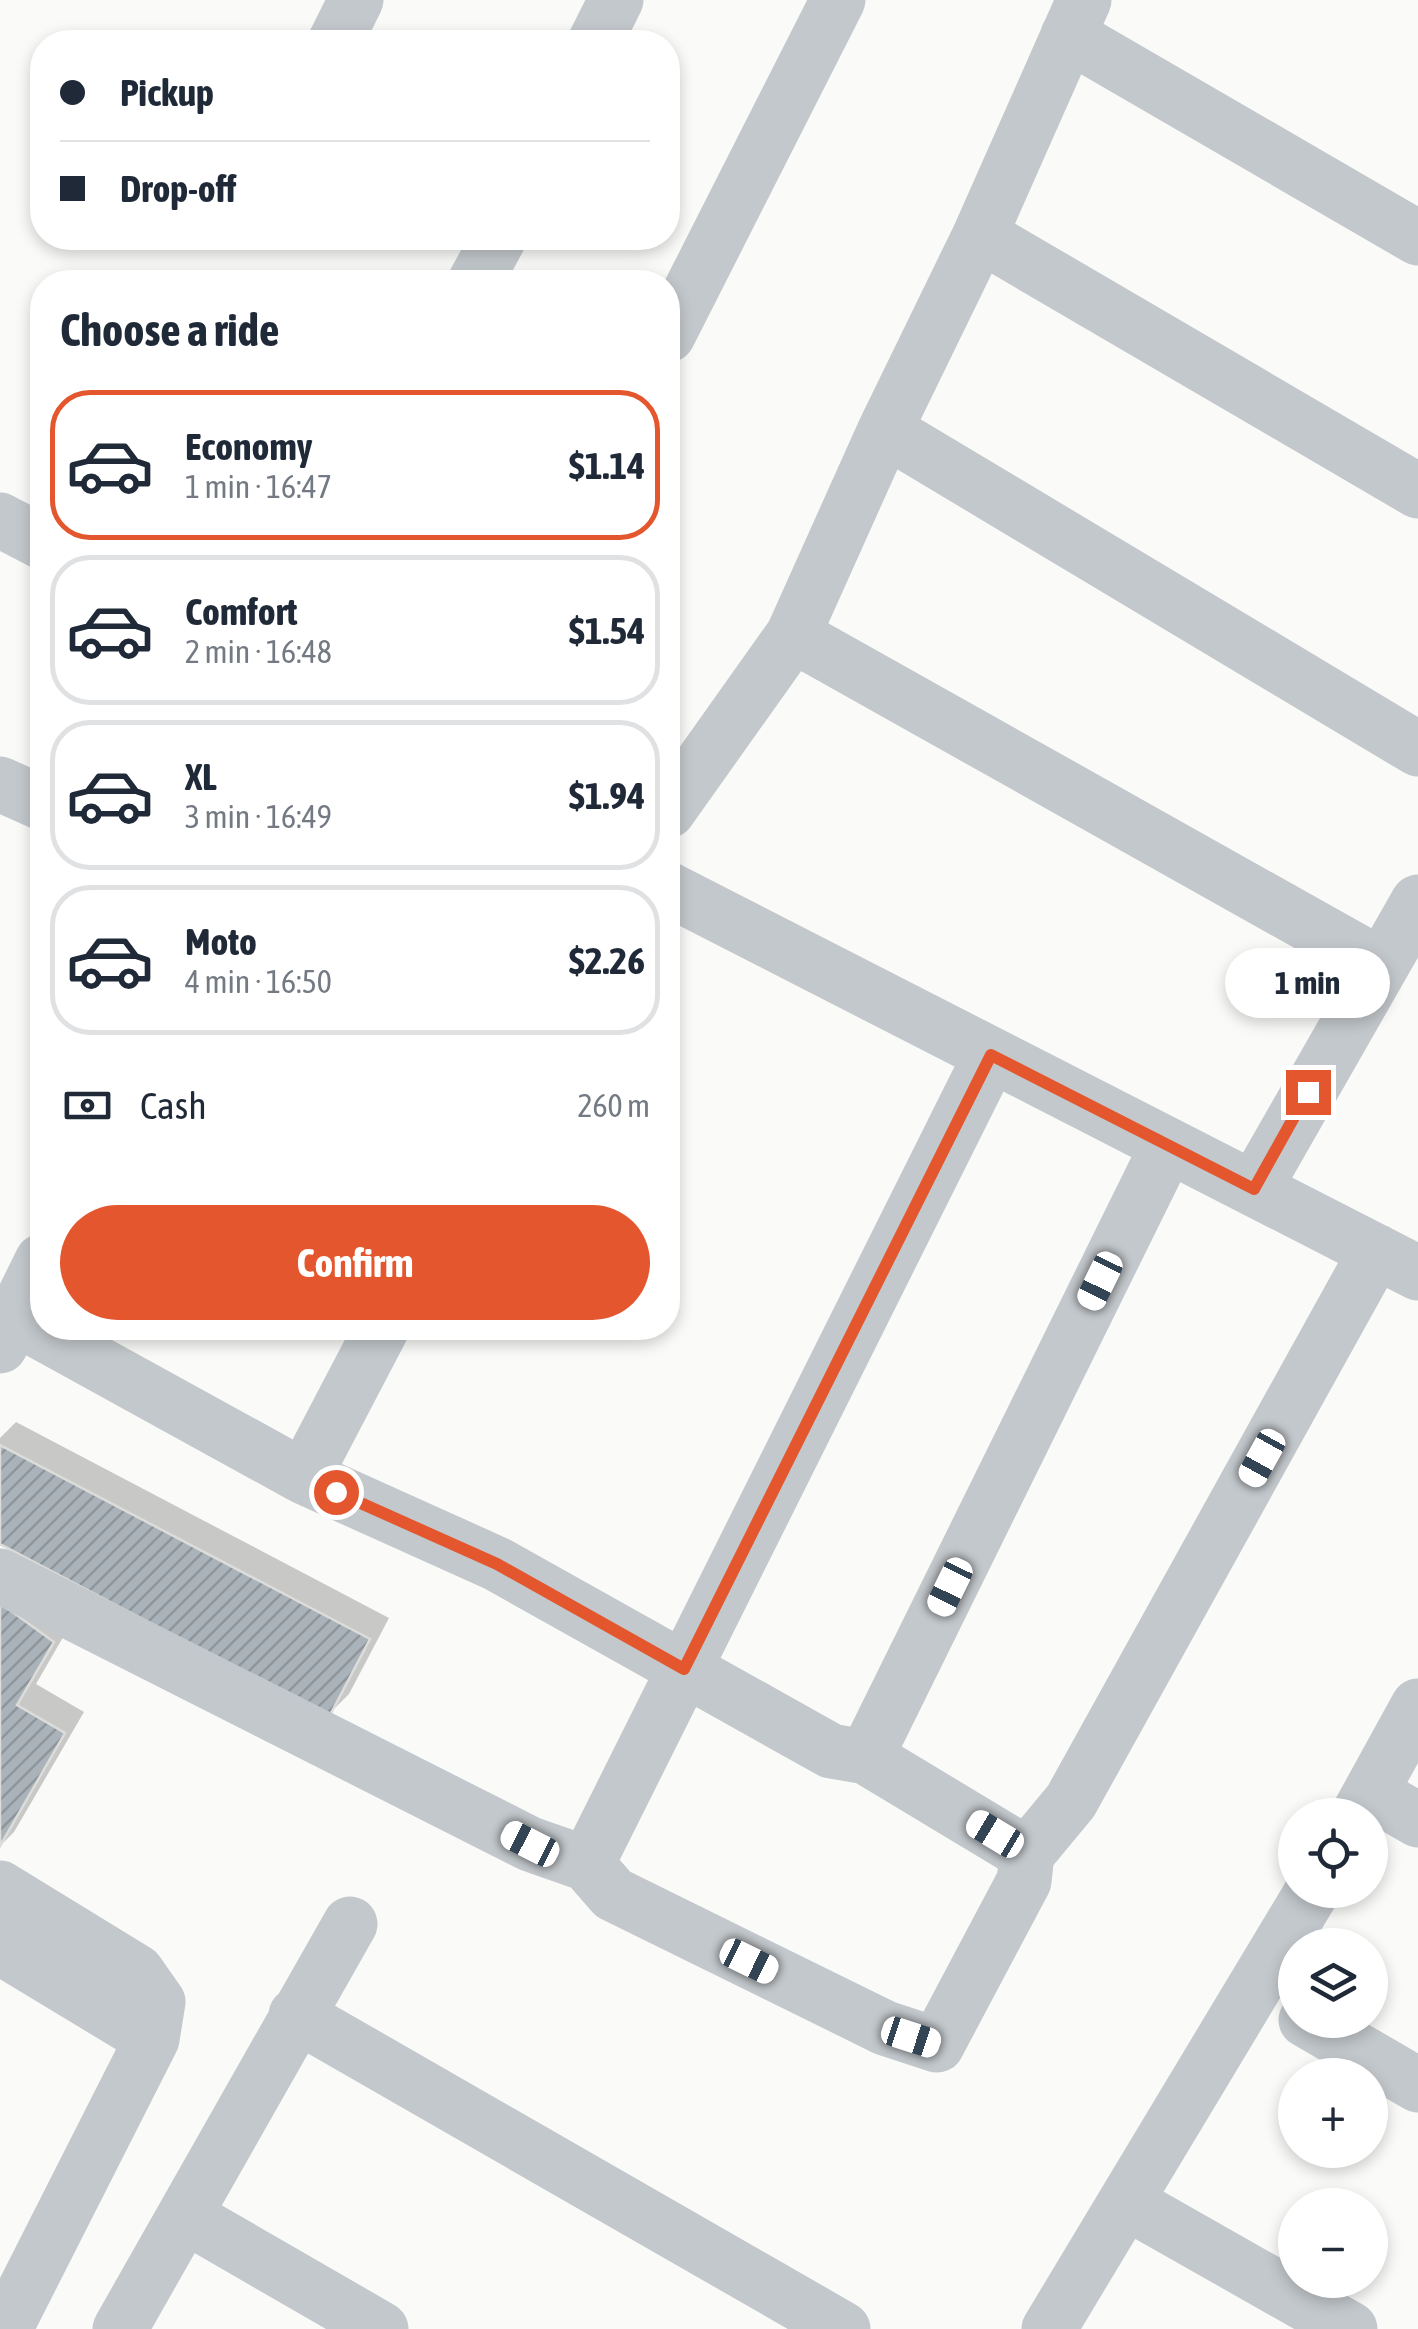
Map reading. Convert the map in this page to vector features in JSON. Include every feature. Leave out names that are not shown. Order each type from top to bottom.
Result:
[{"type":"street","points":[[341,30],[356,0]]},
{"type":"street","points":[[601,30],[616,0]]},
{"type":"street","points":[[680,312],[838,0]]},
{"type":"street","points":[[680,794],[794,634],[885,430],[980,236],[1076,17],[1418,238]]},
{"type":"street","points":[[980,236],[1418,492]]},
{"type":"street","points":[[885,430],[1418,749]]},
{"type":"street","points":[[0,520],[30,536]]},
{"type":"street","points":[[794,634],[1380,964]]},
{"type":"street","points":[[0,784],[30,798]]},
{"type":"street","points":[[0,1576],[530,1844],[587,1864],[613,1894],[884,2028],[937,2046],[1024,1880],[1027,1854],[1072,1801],[1397,1262],[680,895]]},
{"type":"street","points":[[1254,1189],[1418,902]]},
{"type":"street","points":[[587,1864],[991,1055]]},
{"type":"street","points":[[866,1757],[1168,1145]]},
{"type":"street","points":[[30,1286],[8,1333],[304,1477],[497,1564],[832,1751],[866,1757],[1027,1854]]},
{"type":"street","points":[[304,1477],[376,1340]]},
{"type":"street","points":[[1368,1798],[1418,1706]]},
{"type":"street","points":[[1388,1811],[1418,1820]]},
{"type":"street","points":[[0,1888],[136,1972],[158,2002],[152,2040],[5,2329]]},
{"type":"street","points":[[1050,2329],[1126,2202],[1274,2002],[1307,1908]]},
{"type":"street","points":[[120,2329],[350,1924]]},
{"type":"street","points":[[0,1947],[152,2040]]},
{"type":"street","points":[[296,2014],[844,2329]]},
{"type":"street","points":[[1337,2038],[1418,2085]]},
{"type":"street","points":[[1126,2202],[1350,2329]]},
{"type":"street","points":[[187,2216],[381,2329]]},
{"type":"building","points":[[0,1445],[370,1639],[329,1717],[0,1544]]},
{"type":"building","points":[[0,1603],[54,1642],[17,1705],[65,1733],[0,1846]]},
{"type":"route","points":[[336,1492],[497,1564],[684,1669],[991,1055],[1254,1189],[1308,1092]]}]
